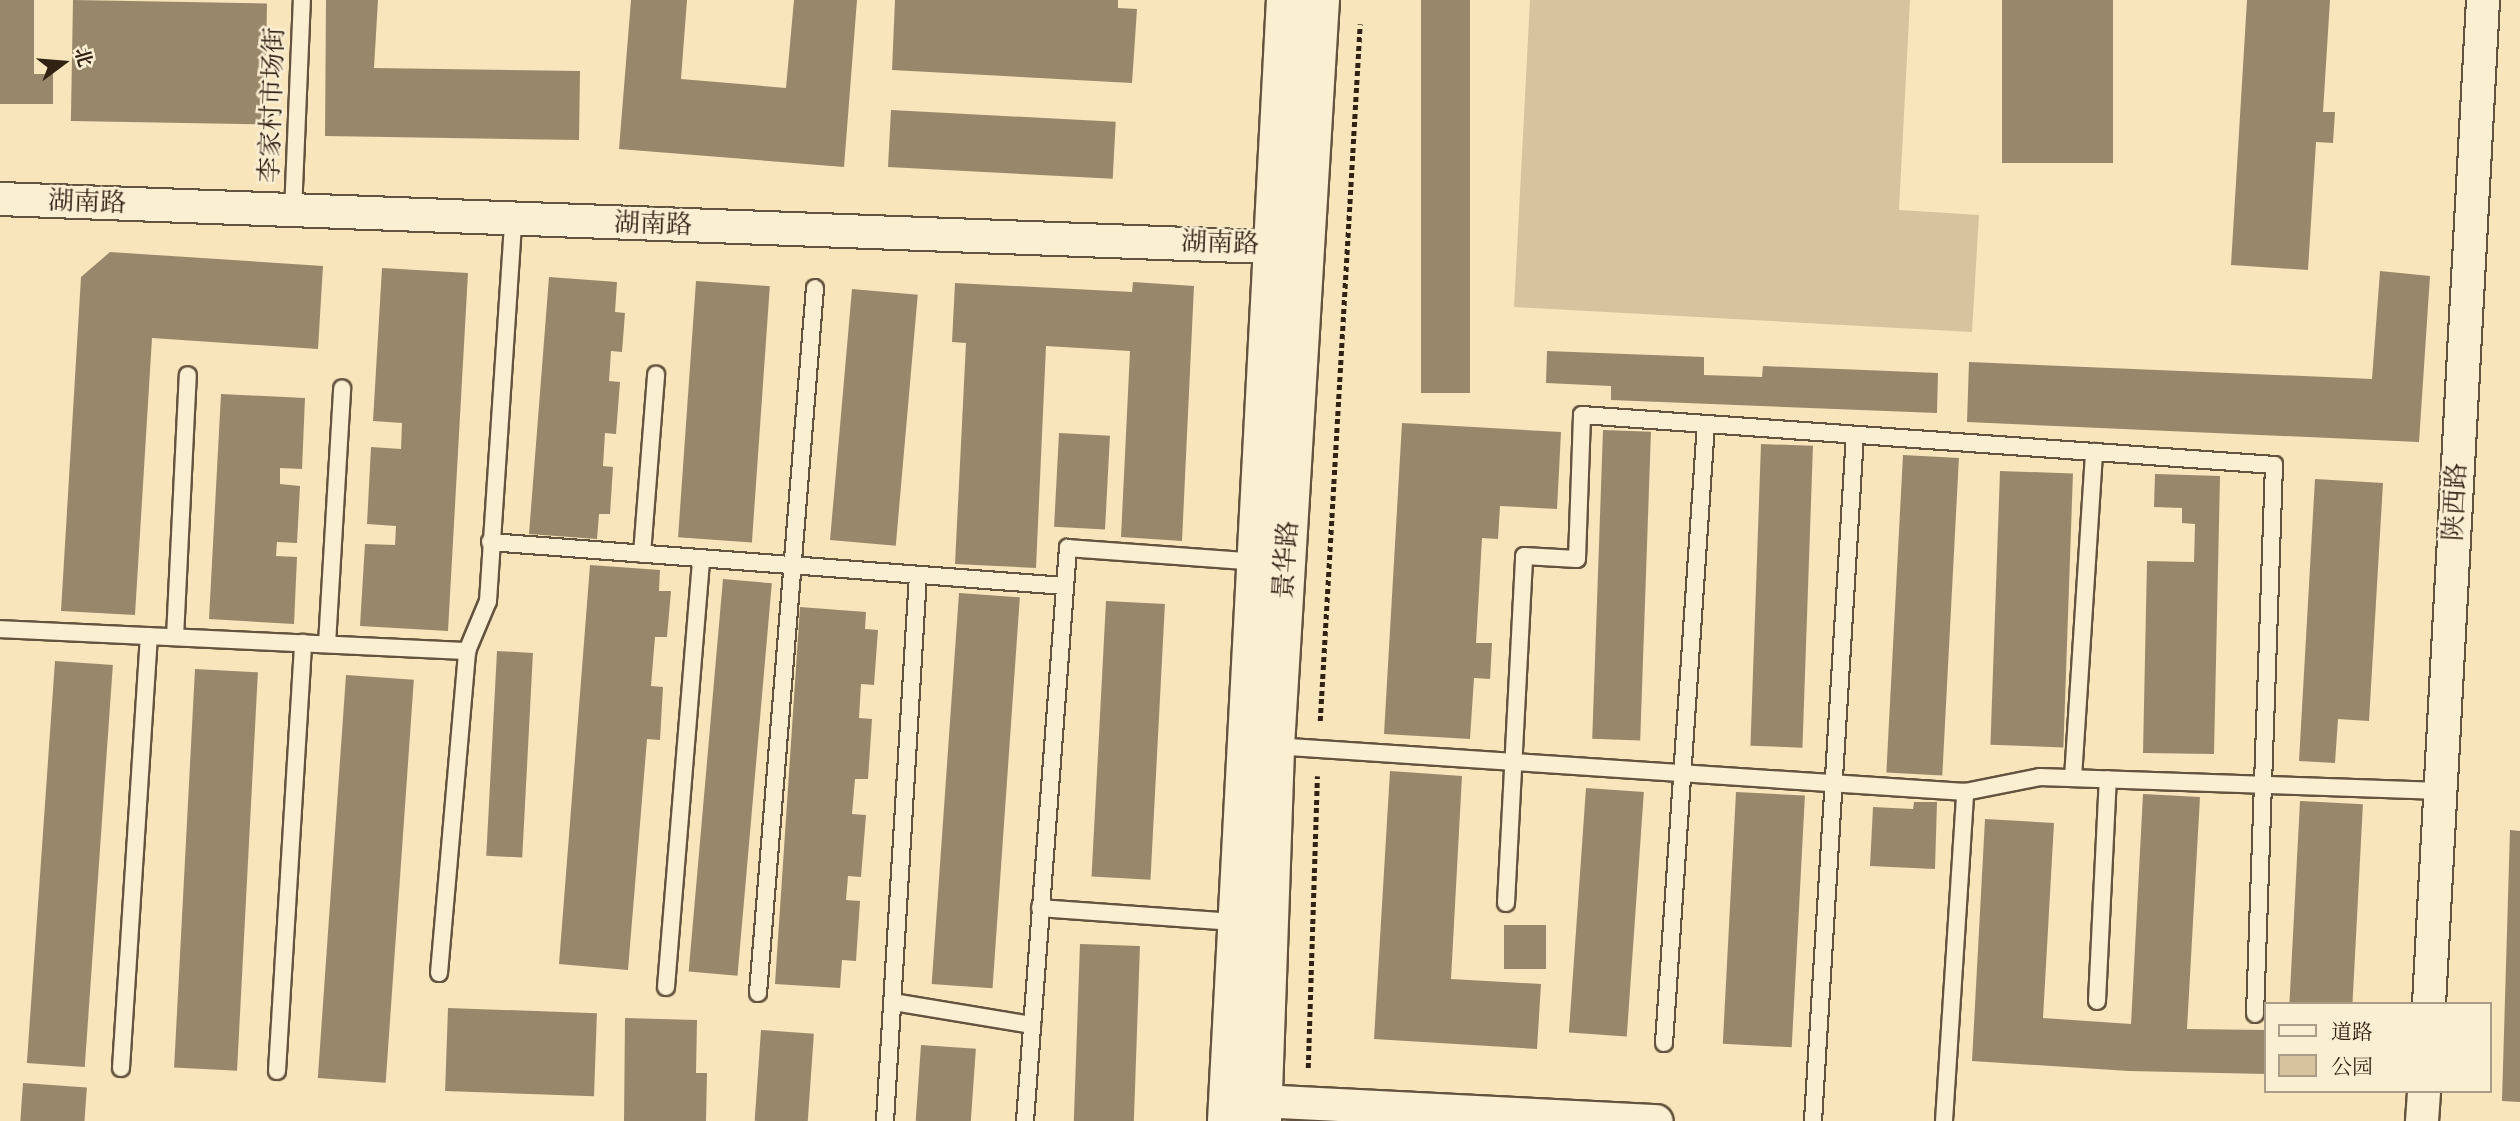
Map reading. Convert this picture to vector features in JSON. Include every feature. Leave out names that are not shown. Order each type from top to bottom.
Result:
[{"type":"main road","name":"景华路","points":[[1245,1111],[1261,746],[1290,247],[1286,0]]},
{"type":"main road","name":"景华路","points":[[1245,1111],[1240,922],[1261,746],[1258,562],[1290,247],[1320,0]]},
{"type":"street","name":"陕西路","points":[[2428,1002],[2483,0]]},
{"type":"street","name":"湖南路","points":[[0,200],[513,221],[1290,247]]},
{"type":"street","points":[[2422,1121],[2424,1093]]},
{"type":"street","points":[[1245,1111],[1307,1102],[1656,1121]]},
{"type":"lane","name":"李家村市场街","points":[[293,212],[302,0]]},
{"type":"lane","points":[[439,973],[467,651],[488,601],[513,221]]},
{"type":"lane","points":[[758,993],[815,288]]},
{"type":"lane","points":[[175,637],[188,375]]},
{"type":"lane","points":[[642,554],[656,375]]},
{"type":"lane","points":[[327,644],[342,388]]},
{"type":"lane","points":[[1506,903],[1524,556],[1577,558],[1582,415],[2274,465],[2255,1014]]},
{"type":"lane","points":[[1664,1043],[1706,424]]},
{"type":"lane","points":[[1813,1121],[1855,435]]},
{"type":"lane","points":[[2073,778],[2094,452]]},
{"type":"lane","points":[[490,542],[1064,586]]},
{"type":"lane","points":[[1025,1121],[1068,548],[1258,562]]},
{"type":"lane","points":[[666,988],[701,558]]},
{"type":"lane","points":[[885,1121],[918,575]]},
{"type":"lane","points":[[0,629],[467,651]]},
{"type":"lane","points":[[121,1068],[149,636]]},
{"type":"lane","points":[[277,1071],[303,643]]},
{"type":"lane","points":[[1261,746],[1965,792],[2040,777],[2440,791]]},
{"type":"lane","points":[[2097,1001],[2108,779]]},
{"type":"lane","points":[[1944,1121],[1965,792]]},
{"type":"lane","points":[[1040,908],[1240,922]]},
{"type":"lane","points":[[893,1002],[1032,1025]]},
{"type":"path","points":[[1307,1102],[1318,749],[1361,14]]},
{"type":"green space","points":[[1530,0],[1910,0],[1899,210],[1979,215],[1972,332],[1514,307]]},
{"type":"building","points":[[0,0],[34,0],[34,74],[53,74],[53,104],[0,104]]},
{"type":"building","points":[[73,0],[267,3],[265,124],[71,121]]},
{"type":"building","points":[[326,0],[378,0],[374,68],[580,71],[579,140],[325,136]]},
{"type":"building","points":[[631,0],[687,0],[681,79],[786,88],[794,0],[857,0],[844,167],[619,149]]},
{"type":"building","points":[[895,0],[1118,0],[1118,8],[1137,9],[1132,83],[892,70]]},
{"type":"building","points":[[1421,0],[1470,0],[1470,393],[1421,393]]},
{"type":"building","points":[[2002,0],[2113,0],[2113,163],[2002,163]]},
{"type":"building","points":[[2247,0],[2330,0],[2323,112],[2335,112],[2333,143],[2316,142],[2308,270],[2231,265]]},
{"type":"building","points":[[891,110],[1116,122],[1113,179],[888,167]]},
{"type":"building","points":[[110,252],[323,266],[318,349],[152,338],[135,615],[61,611],[81,277]]},
{"type":"building","points":[[382,268],[468,273],[448,631],[360,626],[365,544],[395,545],[396,526],[367,524],[371,447],[401,449],[402,423],[373,421]]},
{"type":"building","points":[[2380,271],[2430,276],[2419,442],[1967,422],[1969,362],[2372,379]]},
{"type":"building","points":[[549,277],[617,282],[615,312],[625,313],[622,352],[611,351],[609,381],[620,382],[616,434],[605,433],[603,466],[613,467],[610,514],[599,514],[597,539],[529,534]]},
{"type":"building","points":[[696,281],[770,286],[752,543],[678,537]]},
{"type":"building","points":[[1133,282],[1194,286],[1182,541],[1121,537],[1130,351],[1046,346],[1036,568],[955,564],[966,343],[952,342],[955,283],[1132,292]]},
{"type":"building","points":[[852,289],[918,295],[896,546],[830,540]]},
{"type":"building","points":[[1547,351],[1704,357],[1704,375],[1762,377],[1763,366],[1938,373],[1937,413],[1611,400],[1611,386],[1546,383]]},
{"type":"building","points":[[221,394],[305,398],[302,469],[280,468],[280,484],[300,486],[297,543],[277,542],[276,556],[297,557],[294,624],[209,619]]},
{"type":"building","points":[[1402,423],[1561,432],[1557,509],[1500,506],[1498,539],[1482,538],[1476,643],[1492,643],[1490,679],[1474,678],[1470,739],[1384,734]]},
{"type":"building","points":[[1603,430],[1651,432],[1640,740],[1592,739]]},
{"type":"building","points":[[1059,433],[1110,436],[1105,530],[1054,527]]},
{"type":"building","points":[[1761,444],[1813,446],[1802,748],[1750,746]]},
{"type":"building","points":[[1903,455],[1959,458],[1942,775],[1886,773]]},
{"type":"building","points":[[2000,471],[2073,474],[2063,747],[1990,745]]},
{"type":"building","points":[[2155,474],[2220,476],[2214,754],[2143,753],[2147,561],[2194,562],[2195,524],[2182,523],[2182,508],[2154,507]]},
{"type":"building","points":[[2315,479],[2383,483],[2369,721],[2338,719],[2335,763],[2299,761]]},
{"type":"building","points":[[590,565],[660,570],[659,591],[671,591],[667,637],[655,637],[651,686],[663,687],[660,740],[647,739],[628,970],[559,964]]},
{"type":"building","points":[[723,579],[772,583],[737,976],[689,972]]},
{"type":"building","points":[[959,593],[1020,597],[993,988],[932,984]]},
{"type":"building","points":[[1106,601],[1165,604],[1150,880],[1092,877]]},
{"type":"building","points":[[800,607],[866,612],[865,629],[878,630],[874,685],[861,684],[859,718],[872,719],[868,779],[855,779],[852,814],[866,815],[861,877],[848,876],[846,900],[860,901],[856,961],[842,960],[840,988],[775,984]]},
{"type":"building","points":[[497,651],[533,653],[522,858],[486,856]]},
{"type":"building","points":[[55,661],[113,665],[85,1067],[27,1063]]},
{"type":"building","points":[[195,669],[258,672],[237,1071],[174,1067]]},
{"type":"building","points":[[346,675],[414,680],[386,1083],[318,1078]]},
{"type":"building","points":[[1390,771],[1462,776],[1451,979],[1541,984],[1537,1049],[1374,1039]]},
{"type":"building","points":[[1586,788],[1644,792],[1627,1036],[1569,1032]]},
{"type":"building","points":[[1736,792],[1805,796],[1792,1047],[1723,1044]]},
{"type":"building","points":[[2143,794],[2200,797],[2187,1029],[2264,1030],[2264,1074],[2129,1071],[1972,1061],[1985,819],[2054,823],[2043,1018],[2131,1024]]},
{"type":"building","points":[[2300,801],[2363,804],[2353,1002],[2289,1002]]},
{"type":"building","points":[[1914,802],[1937,802],[1935,869],[1870,866],[1873,807],[1913,809]]},
{"type":"building","points":[[2510,830],[2520,831],[2520,1102],[2502,1101]]},
{"type":"building","points":[[1504,925],[1546,925],[1546,969],[1504,969]]},
{"type":"building","points":[[1080,944],[1140,946],[1134,1121],[1074,1121]]},
{"type":"building","points":[[448,1008],[597,1013],[594,1096],[445,1091]]},
{"type":"building","points":[[625,1018],[697,1020],[696,1073],[707,1073],[706,1121],[624,1121]]},
{"type":"building","points":[[761,1030],[814,1034],[808,1121],[755,1121]]},
{"type":"building","points":[[921,1045],[976,1049],[971,1121],[916,1121]]},
{"type":"building","points":[[23,1083],[87,1087],[84,1121],[20,1121]]}]
